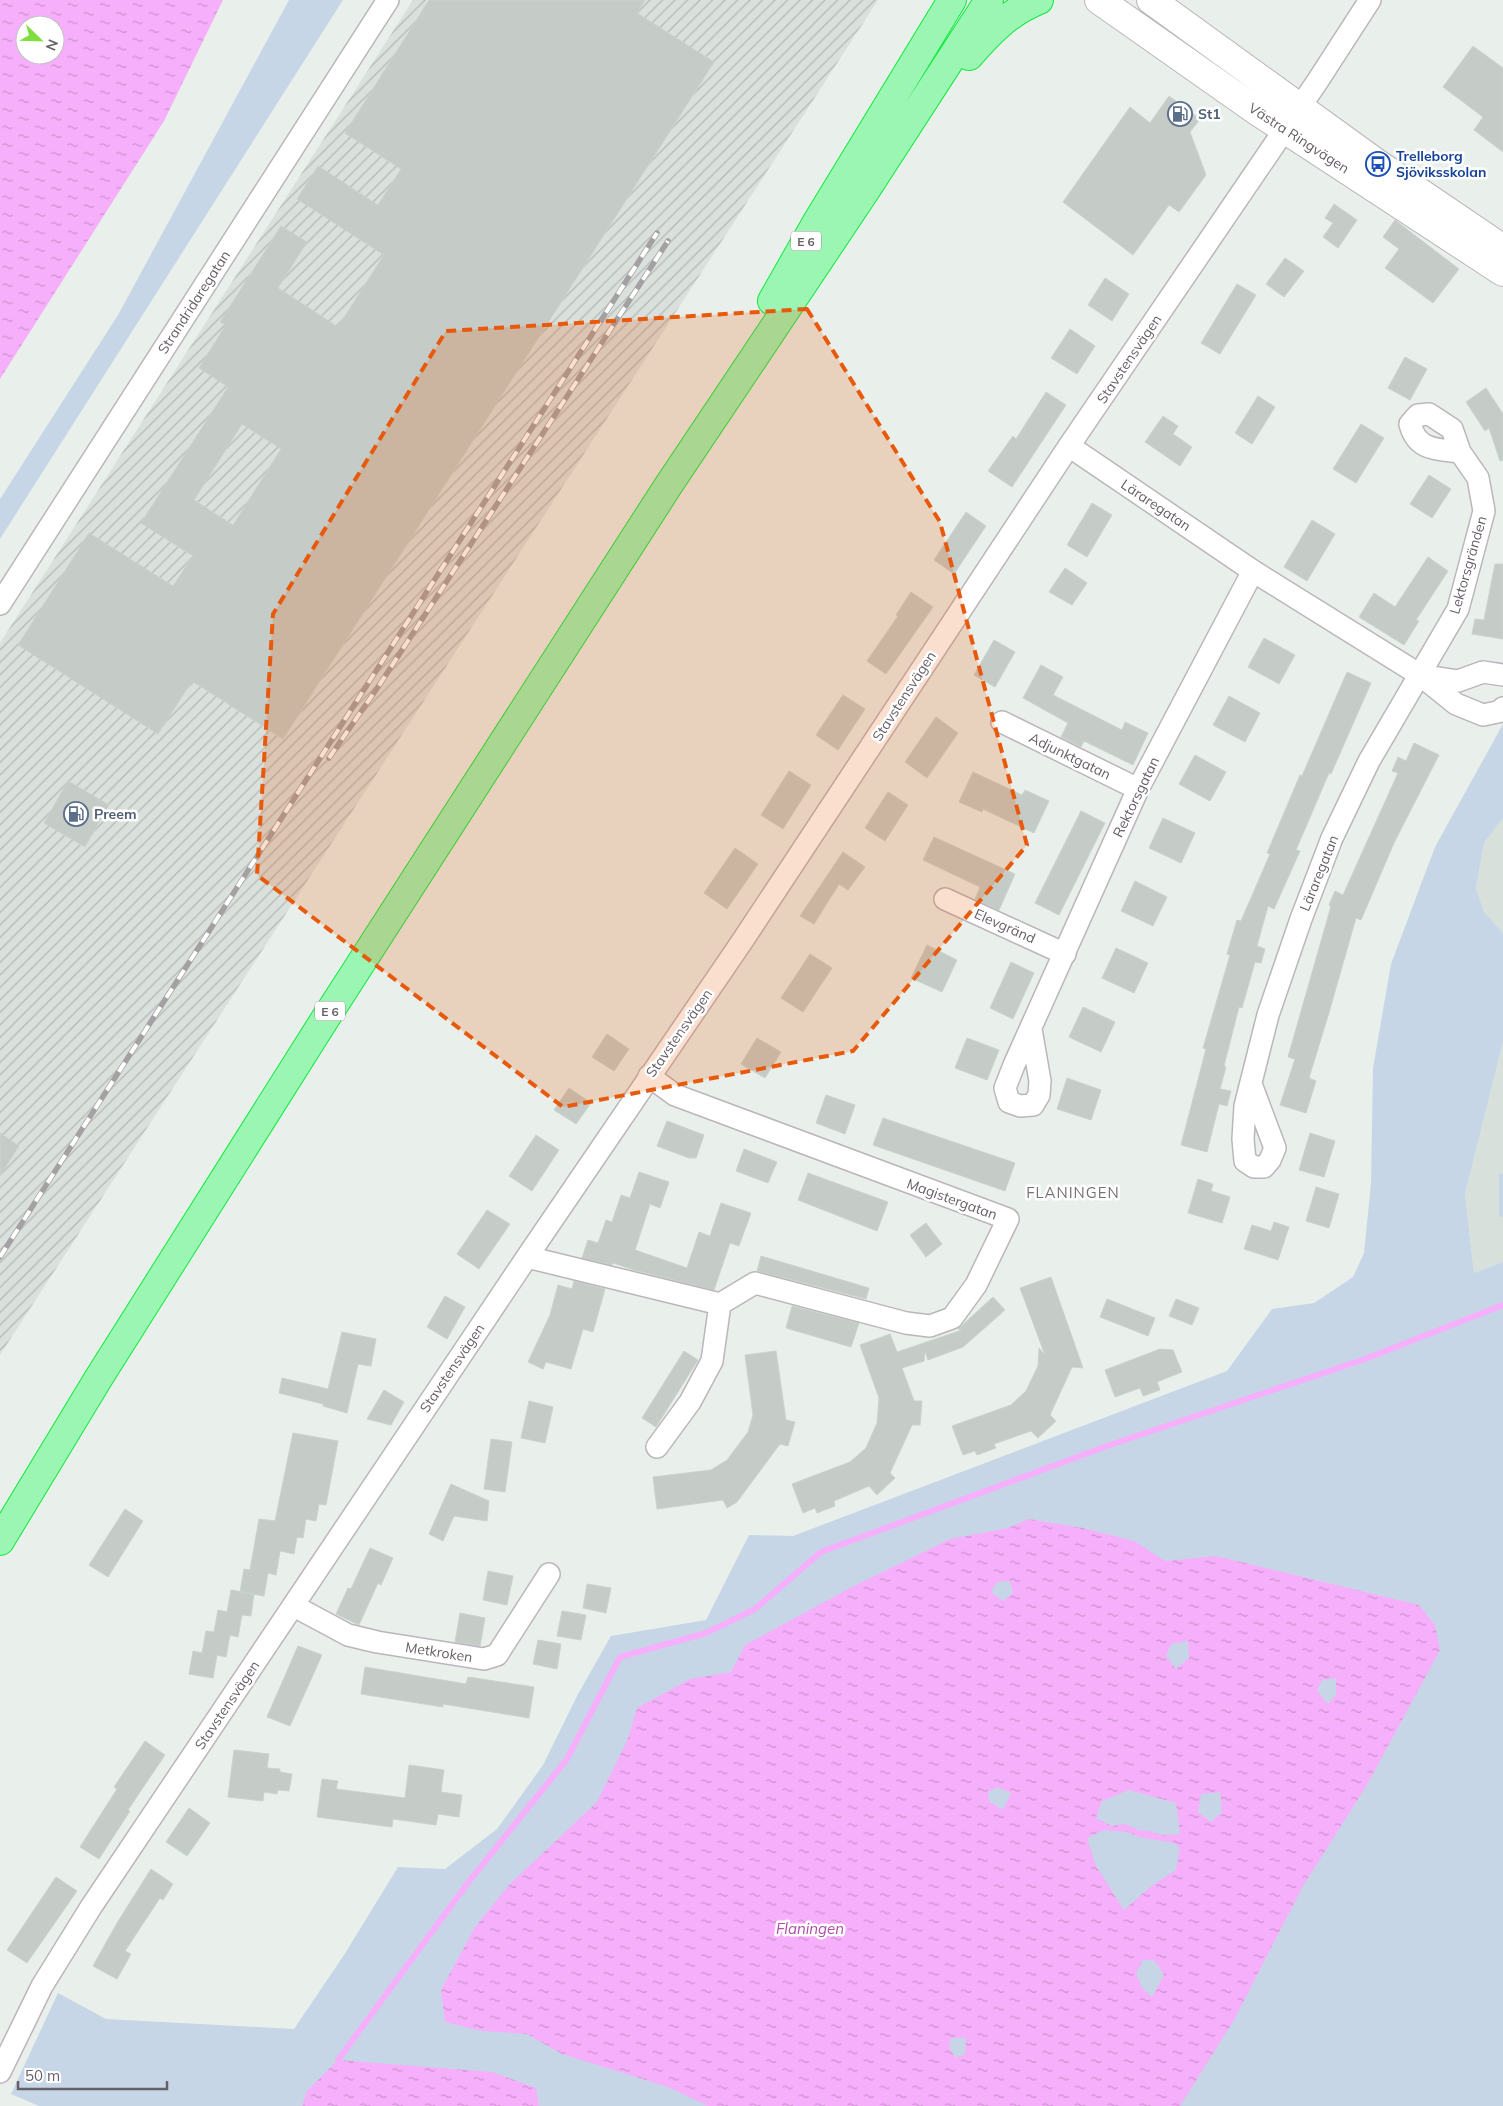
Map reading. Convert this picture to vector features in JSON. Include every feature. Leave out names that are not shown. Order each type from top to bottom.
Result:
[{"type":"highway","name":"E 6","points":[[668,486],[818,220],[952,0]]},
{"type":"highway","name":"E 6","points":[[0,1541],[98,1379],[325,1019],[668,486],[866,190],[989,0]]},
{"type":"highway","points":[[866,190],[990,32],[1008,16],[1039,0]]},
{"type":"main road","name":"Västra Ringvägen","points":[[1099,0],[1285,129],[1503,272]]},
{"type":"main road","name":"Västra Ringvägen","points":[[1151,0],[1378,164],[1503,249]]},
{"type":"street","name":"Strandridaregatan","points":[[0,604],[388,0]]},
{"type":"street","name":"Stavstensvägen","points":[[0,2072],[42,1986],[91,1907],[649,1076],[743,940],[1070,446],[1300,107],[1370,0]]},
{"type":"street","name":"Läraregatan","points":[[1070,446],[1253,572],[1420,675],[1456,704],[1483,716],[1502,711],[1503,708]]},
{"type":"street","name":"Lektorsgränden","points":[[1420,675],[1458,609],[1484,511],[1478,478],[1460,452]]},
{"type":"street","name":"Rektorsgatan","points":[[1031,1029],[1138,789],[1253,572]]},
{"type":"street","name":"Läraregatan","points":[[1420,675],[1458,681],[1483,672],[1503,675]]},
{"type":"street","name":"Läraregatan","points":[[1251,1084],[1268,1015],[1301,919],[1332,838],[1369,761],[1420,675]]},
{"type":"street","name":"Adjunktgatan","points":[[1002,722],[1138,789]]},
{"type":"street","name":"Elevgränd","points":[[945,899],[1065,954]]},
{"type":"street","name":"Magistergatan","points":[[649,1076],[675,1095],[1008,1219],[976,1285],[952,1318],[930,1326],[906,1323],[755,1283],[720,1304]]},
{"type":"street","points":[[527,1257],[720,1304],[712,1361],[690,1402],[657,1448]]},
{"type":"street","name":"Metkroken","points":[[294,1606],[348,1634],[377,1642],[484,1659],[497,1655],[549,1574]]},
{"type":"highlighted area","points":[[807,309],[940,522],[1027,845],[853,1051],[563,1107],[257,875],[273,614],[446,331]]},
{"type":"shaded area","points":[[289,0],[343,0],[0,539],[0,499],[118,315]]},
{"type":"shaded area","points":[[413,0],[878,0],[0,1355],[0,643]]},
{"type":"shaded area","points":[[1503,724],[1503,818],[1484,843],[1476,888],[1484,912],[1503,933],[1503,1042],[1465,1194],[1474,1273],[1503,1262],[1503,2106],[39,2106],[11,2094],[58,1993],[106,2019],[294,2029],[344,1955],[398,1867],[445,1869],[497,1829],[543,1765],[578,1694],[611,1636],[706,1620],[749,1535],[793,1536],[1227,1371],[1272,1309],[1314,1303],[1353,1277],[1364,1253],[1371,1183],[1373,1068],[1391,964],[1435,847]]},
{"type":"shaded area","points":[[1503,818],[1503,933],[1484,912],[1476,888],[1484,843]]},
{"type":"shaded area","points":[[1503,1042],[1503,1262],[1474,1273],[1465,1194]]},
{"type":"shaded area","points":[[1499,1174],[1503,1174],[1503,1217],[1499,1217]]},
{"type":"water","points":[[0,0],[223,0],[164,121],[0,379]]},
{"type":"water","name":"Flaningen","points":[[1029,1519],[1083,1528],[1134,1541],[1165,1561],[1216,1556],[1419,1605],[1435,1625],[1440,1650],[1367,1785],[1303,1886],[1234,2020],[1180,2106],[708,2106],[668,2087],[562,2054],[527,2034],[482,2031],[445,2022],[441,1990],[475,1927],[509,1885],[597,1802],[627,1741],[637,1708],[690,1679],[731,1672],[745,1645],[850,1588],[950,1539],[1008,1528]],"holes":[[[1010,1581],[1013,1593],[1003,1601],[991,1592],[997,1582]],[[1188,1641],[1189,1658],[1176,1669],[1166,1656],[1171,1644]],[[1336,1678],[1336,1695],[1328,1704],[1317,1691],[1322,1680]],[[997,1787],[1011,1793],[1003,1810],[989,1801],[988,1792]],[[1129,1790],[1176,1803],[1180,1834],[1162,1835],[1138,1830],[1125,1824],[1112,1826],[1096,1818],[1102,1801]],[[1220,1792],[1222,1812],[1211,1822],[1198,1812],[1201,1794]],[[1104,1830],[1127,1832],[1139,1837],[1174,1843],[1180,1848],[1176,1870],[1150,1887],[1124,1910],[1096,1866],[1087,1838]],[[1143,1960],[1154,1960],[1164,1975],[1152,1997],[1142,1988],[1136,1973]],[[951,2038],[966,2038],[965,2054],[956,2058],[949,2048]]]},
{"type":"water","points":[[338,2060],[492,2072],[536,2088],[539,2106],[302,2106],[307,2091]]},
{"type":"building","points":[[429,0],[645,0],[637,13],[714,62],[283,739],[192,681],[158,734],[18,645],[89,533],[173,586],[193,556],[141,523],[228,387],[199,368],[226,325],[220,322],[281,226],[307,242],[278,288],[338,327],[384,255],[297,199],[318,166],[378,205],[401,169],[345,133]],"holes":[[[242,424],[281,449],[233,525],[194,500]]]},
{"type":"building","points":[[1473,46],[1503,68],[1503,152],[1474,130],[1483,117],[1443,87]]},
{"type":"building","points":[[1169,96],[1200,119],[1190,132],[1206,175],[1179,212],[1169,205],[1133,255],[1063,202],[1130,107],[1150,123]]},
{"type":"building","points":[[1334,204],[1357,220],[1338,248],[1323,237],[1333,223],[1325,218]]},
{"type":"building","points":[[1395,220],[1459,269],[1433,303],[1385,268],[1399,249],[1383,237]]},
{"type":"building","points":[[1285,258],[1304,271],[1284,297],[1266,284]]},
{"type":"building","points":[[1105,278],[1129,294],[1112,321],[1088,305]]},
{"type":"building","points":[[1237,284],[1256,295],[1220,354],[1201,343]]},
{"type":"building","points":[[1070,329],[1095,346],[1077,374],[1051,358]]},
{"type":"building","points":[[1405,357],[1427,369],[1410,400],[1388,388]]},
{"type":"building","points":[[1486,388],[1503,414],[1503,460],[1500,461],[1489,428],[1485,431],[1466,402]]},
{"type":"building","points":[[1046,392],[1066,405],[1012,487],[988,471],[1013,436],[1016,439]]},
{"type":"building","points":[[1258,396],[1275,407],[1252,444],[1235,433]]},
{"type":"building","points":[[1163,416],[1178,426],[1173,434],[1192,447],[1180,466],[1145,442]]},
{"type":"building","points":[[1361,424],[1384,438],[1356,483],[1333,469]]},
{"type":"building","points":[[1429,475],[1451,489],[1432,518],[1410,504]]},
{"type":"building","points":[[1092,503],[1112,515],[1087,557],[1067,545]]},
{"type":"building","points":[[966,512],[986,526],[954,574],[934,560]]},
{"type":"building","points":[[1312,520],[1335,534],[1307,581],[1284,567]]},
{"type":"building","points":[[1428,557],[1448,571],[1416,620],[1419,621],[1404,645],[1359,617],[1374,593],[1395,607]]},
{"type":"building","points":[[1495,564],[1503,564],[1503,639],[1472,634],[1475,619],[1484,620]]},
{"type":"building","points":[[1065,568],[1087,583],[1072,605],[1049,592]]},
{"type":"building","points":[[911,592],[933,607],[886,674],[867,661],[898,616],[896,615]]},
{"type":"building","points":[[1264,638],[1295,655],[1279,684],[1248,667]]},
{"type":"building","points":[[994,640],[1015,652],[995,687],[974,675]]},
{"type":"building","points":[[1041,665],[1063,677],[1053,695],[1122,730],[1125,722],[1148,733],[1133,765],[1084,741],[1081,747],[1061,737],[1068,723],[1023,698]]},
{"type":"building","points":[[1347,672],[1371,683],[1331,774],[1329,773],[1296,850],[1300,851],[1274,909],[1268,906],[1257,946],[1265,949],[1261,963],[1255,962],[1242,1008],[1239,1007],[1224,1066],[1226,1067],[1220,1089],[1231,1091],[1227,1106],[1219,1104],[1207,1152],[1181,1145],[1206,1049],[1203,1048],[1230,955],[1227,954],[1237,920],[1241,921],[1270,854],[1267,853],[1300,775],[1302,776]]},
{"type":"building","points":[[843,695],[865,709],[838,750],[816,735]]},
{"type":"building","points":[[1229,696],[1260,713],[1245,742],[1213,725]]},
{"type":"building","points":[[936,717],[958,733],[927,778],[905,762]]},
{"type":"building","points":[[1414,743],[1439,755],[1394,843],[1361,920],[1356,918],[1309,1078],[1316,1081],[1306,1113],[1280,1105],[1295,1059],[1288,1057],[1331,906],[1329,905],[1335,891],[1343,895],[1398,773],[1392,771],[1398,757],[1406,761]]},
{"type":"building","points":[[1195,755],[1226,772],[1210,801],[1179,784]]},
{"type":"building","points":[[789,771],[811,785],[783,829],[761,815]]},
{"type":"building","points":[[973,772],[1022,795],[1025,790],[1049,801],[1034,833],[983,809],[982,812],[959,802]]},
{"type":"building","name":"Preem","points":[[68,781],[109,805],[85,847],[44,823]]},
{"type":"building","points":[[888,792],[908,805],[885,841],[865,828]]},
{"type":"building","points":[[1081,811],[1105,823],[1059,915],[1035,903]]},
{"type":"building","points":[[1163,818],[1195,833],[1181,863],[1149,848]]},
{"type":"building","points":[[934,837],[1015,874],[999,910],[975,899],[980,887],[923,860]]},
{"type":"building","points":[[735,848],[758,864],[727,909],[704,893]]},
{"type":"building","points":[[843,852],[865,867],[848,890],[839,884],[814,924],[800,916]]},
{"type":"building","points":[[1135,881],[1167,897],[1153,926],[1121,911]]},
{"type":"building","points":[[927,945],[957,960],[942,992],[911,978]]},
{"type":"building","points":[[1116,948],[1148,963],[1134,993],[1102,978]]},
{"type":"building","points":[[810,954],[832,968],[803,1012],[781,998]]},
{"type":"building","points":[[1011,962],[1034,973],[1013,1019],[990,1008]]},
{"type":"building","points":[[1083,1007],[1115,1022],[1101,1052],[1069,1037]]},
{"type":"building","points":[[607,1034],[629,1049],[614,1071],[592,1057]]},
{"type":"building","points":[[757,1038],[781,1052],[765,1078],[741,1064]]},
{"type":"building","points":[[967,1038],[999,1050],[987,1080],[955,1068]]},
{"type":"building","points":[[1067,1078],[1101,1090],[1091,1120],[1057,1109]]},
{"type":"building","points":[[569,1088],[591,1103],[576,1124],[554,1110]]},
{"type":"building","points":[[826,1095],[855,1105],[845,1134],[816,1123]]},
{"type":"building","points":[[883,1118],[1015,1163],[1005,1191],[873,1145]]},
{"type":"building","points":[[667,1121],[704,1135],[696,1158],[689,1158],[657,1146]]},
{"type":"building","points":[[0,1133],[19,1146],[0,1176]]},
{"type":"building","points":[[1310,1133],[1335,1141],[1324,1177],[1299,1170]]},
{"type":"building","points":[[536,1135],[559,1150],[532,1191],[509,1176]]},
{"type":"building","points":[[744,1149],[777,1162],[768,1183],[736,1171]]},
{"type":"building","points":[[639,1172],[669,1182],[660,1208],[650,1204],[635,1250],[687,1268],[699,1232],[710,1236],[721,1203],[751,1213],[739,1246],[730,1243],[714,1290],[613,1263],[612,1265],[582,1258],[588,1240],[598,1243],[606,1220],[612,1222],[621,1195],[630,1198]]},
{"type":"building","points":[[808,1173],[888,1202],[877,1231],[798,1200]]},
{"type":"building","points":[[1198,1179],[1213,1184],[1211,1191],[1230,1197],[1222,1223],[1188,1213]]},
{"type":"building","points":[[1316,1187],[1339,1194],[1329,1228],[1306,1221]]},
{"type":"building","points":[[487,1210],[510,1224],[479,1269],[457,1254]]},
{"type":"building","points":[[1274,1222],[1289,1227],[1278,1260],[1244,1249],[1252,1225],[1271,1231]]},
{"type":"building","points":[[926,1223],[942,1244],[926,1257],[910,1235]]},
{"type":"building","points":[[761,1256],[869,1288],[866,1299],[757,1271]]},
{"type":"building","points":[[1051,1277],[1083,1368],[1072,1367],[1050,1415],[1056,1421],[1038,1438],[1031,1431],[994,1444],[996,1448],[977,1455],[975,1451],[963,1455],[952,1426],[1011,1405],[1026,1391],[1038,1366],[1039,1348],[1045,1355],[1020,1288]]},
{"type":"building","points":[[574,1281],[605,1289],[593,1332],[583,1329],[571,1369],[546,1362],[543,1369],[528,1362],[550,1315],[558,1285],[572,1289]]},
{"type":"building","points":[[445,1296],[465,1307],[447,1339],[427,1327]]},
{"type":"building","points":[[993,1297],[1005,1310],[963,1347],[928,1360],[925,1351],[924,1361],[902,1368],[914,1401],[922,1401],[920,1425],[912,1425],[890,1473],[895,1478],[877,1495],[869,1486],[834,1501],[835,1506],[817,1513],[815,1508],[803,1513],[792,1484],[850,1462],[866,1448],[877,1423],[879,1398],[860,1345],[890,1334],[897,1352],[962,1330],[958,1329]]},
{"type":"building","points":[[1107,1299],[1155,1318],[1148,1336],[1100,1317]]},
{"type":"building","points":[[1176,1299],[1199,1308],[1192,1325],[1169,1316]]},
{"type":"building","points":[[792,1306],[859,1323],[851,1347],[786,1328]]},
{"type":"building","points":[[342,1332],[376,1339],[371,1366],[358,1364],[347,1413],[323,1406],[323,1404],[279,1393],[282,1378],[328,1389]]},
{"type":"building","points":[[1160,1349],[1173,1350],[1182,1372],[1157,1382],[1160,1390],[1143,1396],[1140,1388],[1115,1397],[1105,1370]]},
{"type":"building","points":[[684,1351],[698,1360],[656,1427],[642,1418]]},
{"type":"building","points":[[776,1351],[786,1420],[795,1422],[788,1446],[780,1444],[737,1502],[727,1508],[723,1500],[657,1509],[653,1477],[711,1470],[727,1460],[748,1432],[753,1415],[745,1355]]},
{"type":"building","points":[[384,1390],[404,1402],[391,1425],[367,1419]]},
{"type":"building","points":[[529,1401],[553,1407],[545,1443],[521,1438]]},
{"type":"building","points":[[293,1433],[338,1441],[326,1505],[319,1504],[316,1521],[306,1519],[303,1538],[297,1537],[294,1554],[280,1551],[276,1575],[268,1573],[264,1596],[240,1592],[244,1569],[250,1570],[259,1519],[275,1521]]},
{"type":"building","points":[[491,1439],[512,1442],[505,1492],[484,1489]]},
{"type":"building","points":[[451,1484],[489,1501],[487,1521],[454,1516],[443,1541],[429,1534]]},
{"type":"building","points":[[125,1509],[143,1521],[108,1577],[89,1565]]},
{"type":"building","points":[[370,1548],[393,1558],[381,1585],[378,1583],[359,1625],[336,1614],[348,1588],[351,1589]]},
{"type":"building","points":[[488,1571],[513,1576],[507,1605],[483,1600]]},
{"type":"building","points":[[587,1584],[611,1588],[606,1613],[583,1608]]},
{"type":"building","points":[[231,1590],[254,1594],[251,1616],[242,1615],[238,1637],[230,1635],[226,1657],[217,1655],[213,1678],[189,1674],[193,1651],[202,1653],[206,1631],[214,1632],[218,1610],[227,1612]]},
{"type":"building","points":[[562,1611],[586,1615],[581,1640],[557,1636]]},
{"type":"building","points":[[460,1613],[485,1618],[480,1646],[455,1642]]},
{"type":"building","points":[[538,1640],[561,1644],[557,1669],[533,1664]]},
{"type":"building","points":[[298,1646],[322,1655],[290,1726],[267,1717]]},
{"type":"building","points":[[365,1667],[466,1684],[468,1677],[534,1687],[529,1718],[443,1704],[443,1707],[361,1694]]},
{"type":"building","points":[[145,1741],[165,1755],[128,1810],[130,1811],[99,1859],[80,1847],[117,1789],[114,1787]]},
{"type":"building","points":[[234,1750],[269,1754],[267,1768],[280,1769],[280,1772],[292,1774],[289,1791],[278,1790],[277,1794],[264,1792],[263,1801],[228,1797]]},
{"type":"building","points":[[409,1765],[444,1770],[441,1792],[462,1795],[459,1817],[438,1814],[436,1825],[393,1819],[392,1827],[317,1817],[322,1779],[338,1781],[336,1789],[405,1798]]},
{"type":"building","points":[[189,1808],[210,1823],[187,1856],[166,1842]]},
{"type":"building","points":[[151,1869],[173,1884],[163,1900],[160,1898],[125,1951],[131,1954],[117,1979],[93,1966]]},
{"type":"building","points":[[56,1877],[77,1891],[27,1963],[7,1950]]},
{"type":"waterway","points":[[338,2060],[467,1884],[567,1759],[620,1657],[706,1633],[755,1609],[821,1552],[1107,1446],[1365,1359],[1503,1305]]},
{"type":"railway","points":[[0,1257],[657,233]]},
{"type":"railway","points":[[329,758],[378,687],[668,241]]},
{"type":"place","name":"St1","points":[[1180,114]]},
{"type":"place","name":"Trelleborg Sjöviksskolan","points":[[1378,164]]},
{"type":"place","name":"Preem","points":[[76,814]]},
{"type":"district","name":"FLANINGEN","points":[[1073,1192]]}]
